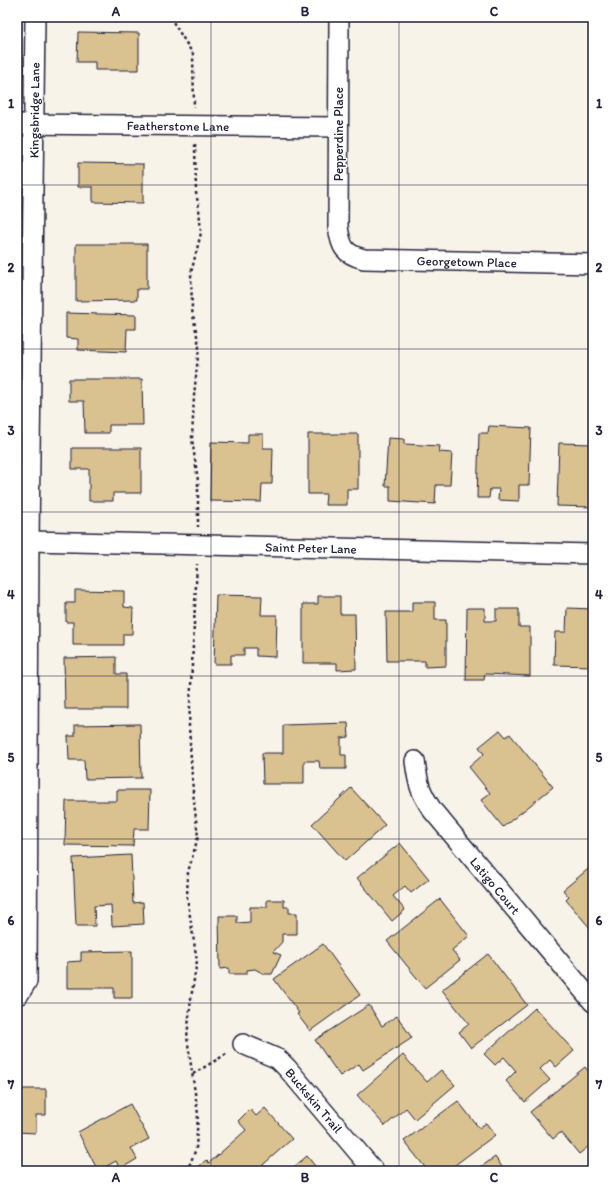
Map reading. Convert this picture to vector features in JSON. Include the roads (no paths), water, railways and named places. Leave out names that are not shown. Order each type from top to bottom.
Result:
[{"type":"street","name":"Kingsbridge Lane","points":[[18,994],[27,981],[22,706],[29,541],[23,414],[25,124],[35,17]]},
{"type":"street","name":"Pepperdine Place","points":[[339,17],[338,227],[339,237],[344,249]]},
{"type":"street","name":"Featherstone Lane","points":[[25,124],[338,127]]},
{"type":"street","name":"Georgetown Place","points":[[344,249],[352,256],[364,259],[593,264]]},
{"type":"street","name":"Saint Peter Lane","points":[[29,541],[593,554]]},
{"type":"street","name":"Latigo Court","points":[[415,760],[418,784],[423,796],[433,811],[593,1002]]},
{"type":"street","name":"Buckskin Trail","points":[[243,1044],[278,1060],[287,1068],[374,1171]]}]
